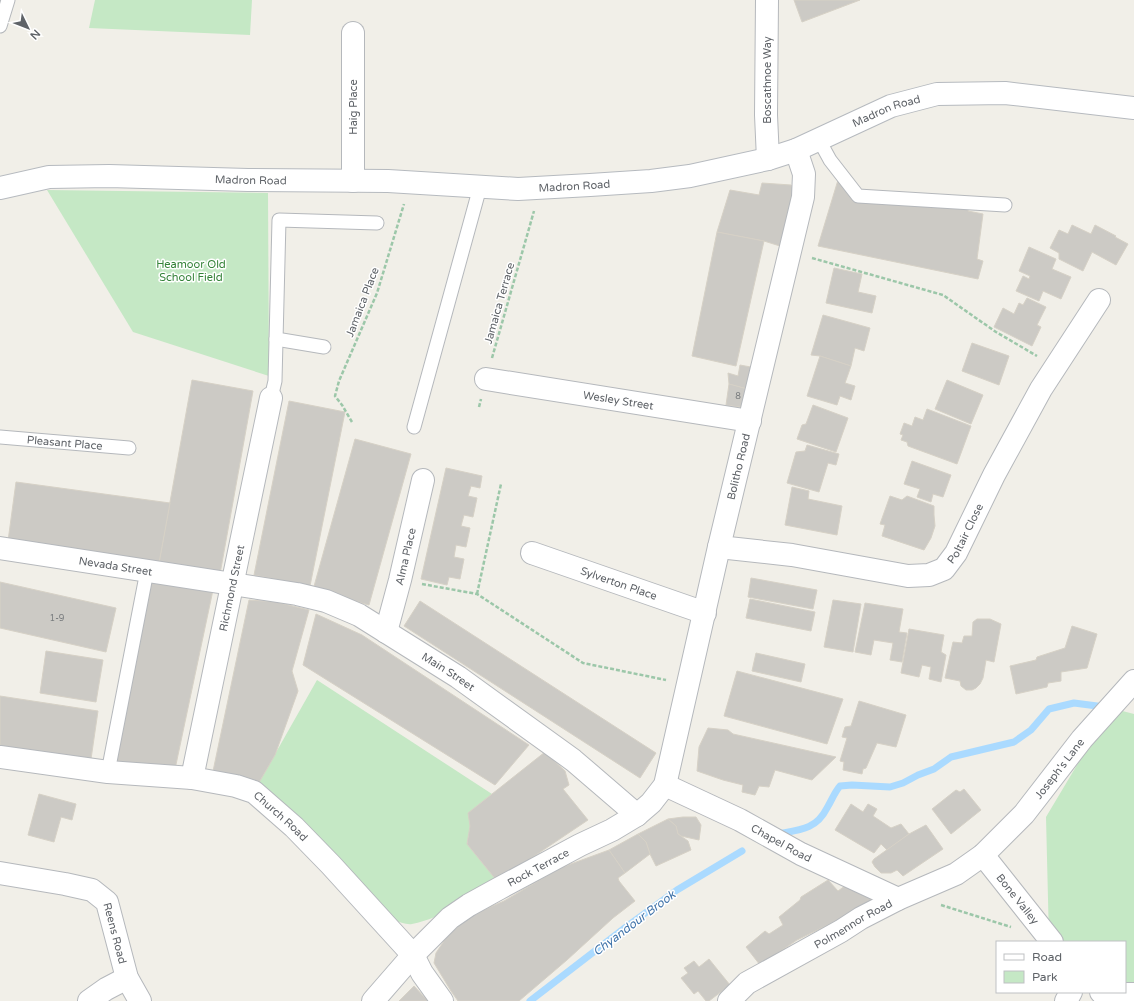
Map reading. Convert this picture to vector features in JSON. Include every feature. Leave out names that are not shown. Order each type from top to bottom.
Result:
[{"type":"street","name":"Boscathnoe Way","points":[[767,0],[766,115],[768,159]]},
{"type":"street","name":"Haig Place","points":[[353,32],[353,181]]},
{"type":"street","name":"Madron Road","points":[[0,188],[49,177],[109,176],[353,181],[518,189],[651,181],[690,176],[768,159],[796,150],[818,138],[891,106],[937,94],[1005,93],[1134,108]]},
{"type":"street","name":"Bolitho Road","points":[[665,785],[719,547],[803,197],[804,174],[796,150]]},
{"type":"street","name":"Poltair Close","points":[[719,547],[792,555],[908,576],[929,575],[944,569],[956,553],[994,475],[1041,389],[1099,300]]},
{"type":"street","name":"Wesley Street","points":[[486,380],[750,421]]},
{"type":"street","name":"Richmond Street","points":[[192,778],[271,398]]},
{"type":"street","name":"Alma Place","points":[[386,632],[400,580],[423,480]]},
{"type":"street","name":"Nevada Street","points":[[0,548],[232,584]]},
{"type":"street","name":"Sylverton Place","points":[[532,553],[705,613]]},
{"type":"street","name":"Main Street","points":[[232,584],[297,594],[326,601],[359,615],[458,677],[573,760],[637,815]]},
{"type":"street","name":"Joseph's Lane","points":[[984,855],[1024,814],[1082,739],[1134,682]]},
{"type":"street","name":"Church Road","points":[[0,757],[108,772],[192,778],[236,786],[254,792],[294,827],[331,865],[413,955],[422,973],[442,1001]]},
{"type":"street","name":"Rock Terrace","points":[[373,1001],[413,955],[450,918],[469,905],[580,845],[612,830],[637,815],[651,803],[665,785]]},
{"type":"street","name":"Chapel Road","points":[[665,785],[740,820],[801,854],[898,899]]},
{"type":"street","name":"Polmennor Road","points":[[728,1001],[747,983],[861,918],[898,899],[956,874],[984,855]]},
{"type":"street","name":"Bone Valley","points":[[984,855],[1051,941]]},
{"type":"street","name":"Reens Road","points":[[0,873],[92,890],[107,902],[127,978],[140,1001]]},
{"type":"street","points":[[89,1001],[106,989],[127,978]]},
{"type":"street","points":[[1102,993],[1134,994]]},
{"type":"lane","points":[[0,26],[8,0]]},
{"type":"lane","points":[[818,138],[830,160],[858,196],[1005,205]]},
{"type":"lane","points":[[414,427],[480,187]]},
{"type":"lane","points":[[271,398],[275,381],[279,220],[377,223]]},
{"type":"lane","points":[[276,339],[324,347]]},
{"type":"lane","name":"Pleasant Place","points":[[0,437],[129,448]]},
{"type":"lane","points":[[108,772],[147,571]]},
{"type":"path","name":"Jamaica Place","points":[[352,422],[335,396],[339,381],[377,293],[411,183]]},
{"type":"path","name":"Jamaica Terrace","points":[[479,407],[536,204]]},
{"type":"path","points":[[812,258],[943,295],[996,332],[1041,358]]},
{"type":"path","points":[[477,594],[501,484]]},
{"type":"path","points":[[400,580],[477,594],[583,663],[689,684]]},
{"type":"path","points":[[937,903],[1012,928]]},
{"type":"green space","points":[[95,0],[252,0],[250,35],[89,28]]},
{"type":"green space","name":"Heamoor Old School Field","points":[[47,190],[268,193],[269,376],[133,332]]},
{"type":"green space","points":[[317,680],[492,794],[469,813],[470,826],[467,844],[497,881],[435,917],[410,924],[394,920],[257,786]]},
{"type":"green space","points":[[1111,708],[1134,714],[1134,995],[1126,992],[1126,941],[1049,940],[1046,817]]},
{"type":"building","points":[[794,0],[860,0],[802,22]]},
{"type":"building","points":[[838,180],[860,200],[967,205],[968,211],[983,214],[977,259],[983,261],[978,279],[818,246]]},
{"type":"building","points":[[762,183],[791,185],[795,194],[780,246],[764,241],[717,232],[730,190],[759,195]]},
{"type":"building","points":[[1072,225],[1091,234],[1095,225],[1128,244],[1116,265],[1092,252],[1083,271],[1059,259],[1059,253],[1050,248],[1059,230],[1068,234]]},
{"type":"building","points":[[717,232],[764,241],[736,366],[692,356]]},
{"type":"building","points":[[1029,247],[1056,259],[1052,269],[1071,277],[1061,299],[1043,291],[1039,301],[1016,291],[1023,276],[1029,279],[1030,276],[1019,271]]},
{"type":"building","points":[[834,268],[862,274],[858,292],[876,296],[872,313],[826,303]]},
{"type":"building","points":[[1027,298],[1046,307],[1037,325],[1041,327],[1032,346],[994,327],[1003,308],[1014,314],[1019,303],[1023,305]]},
{"type":"building","points":[[823,315],[870,328],[864,351],[855,348],[851,366],[820,356],[811,355]]},
{"type":"building","points":[[972,343],[1009,356],[999,385],[962,371]]},
{"type":"building","points":[[820,356],[851,366],[845,383],[855,386],[851,400],[840,396],[837,405],[807,396]]},
{"type":"building","points":[[740,365],[756,368],[751,390],[729,384],[728,373],[738,376]]},
{"type":"building","points":[[192,380],[253,391],[220,574],[159,563]]},
{"type":"building","points":[[947,380],[983,395],[971,424],[935,409]]},
{"type":"building","points":[[729,384],[751,390],[744,405],[740,407],[726,405]]},
{"type":"building","points":[[289,401],[345,412],[310,586],[254,575]]},
{"type":"building","points":[[813,405],[848,418],[836,452],[797,439],[802,425],[806,424]]},
{"type":"building","points":[[927,409],[971,426],[957,464],[908,446],[907,442],[901,440],[903,435],[900,434],[904,423],[912,426],[915,417],[923,420]]},
{"type":"building","points":[[355,439],[411,454],[369,605],[313,590]]},
{"type":"building","points":[[807,445],[839,454],[836,465],[828,463],[819,492],[787,483],[796,452],[805,451]]},
{"type":"building","points":[[912,461],[951,475],[943,497],[933,494],[931,502],[917,497],[920,489],[904,484]]},
{"type":"building","points":[[446,468],[482,476],[480,488],[471,486],[468,496],[477,498],[473,517],[464,515],[461,526],[470,528],[466,547],[456,545],[454,557],[464,559],[460,579],[449,577],[447,585],[421,579]]},
{"type":"building","points":[[16,482],[170,503],[159,563],[8,541]]},
{"type":"building","points":[[792,487],[809,491],[808,499],[842,506],[837,535],[785,525]]},
{"type":"building","points":[[890,496],[902,500],[907,496],[934,506],[935,526],[931,538],[924,550],[882,536],[885,525],[880,524]]},
{"type":"building","points":[[751,578],[817,590],[813,609],[748,597]]},
{"type":"building","points":[[152,580],[213,590],[174,774],[114,766]]},
{"type":"building","points":[[0,582],[116,608],[106,652],[0,628]]},
{"type":"building","points":[[750,599],[815,612],[811,631],[746,618]]},
{"type":"building","points":[[249,600],[276,602],[309,610],[292,671],[298,691],[275,755],[257,786],[212,776]]},
{"type":"building","points":[[833,600],[861,604],[853,652],[824,647]]},
{"type":"building","points":[[420,601],[656,753],[640,778],[404,626]]},
{"type":"building","points":[[865,603],[903,609],[899,632],[907,633],[902,662],[890,660],[893,643],[874,640],[871,655],[855,652]]},
{"type":"building","points":[[316,614],[362,635],[529,745],[495,785],[303,665]]},
{"type":"building","points":[[977,619],[990,619],[1001,624],[994,662],[986,660],[983,678],[980,684],[972,690],[966,690],[961,686],[960,681],[945,678],[953,642],[962,643],[964,636],[972,636],[973,622]]},
{"type":"building","points":[[1072,626],[1097,634],[1087,668],[1061,672],[1061,681],[1048,683],[1047,687],[1016,694],[1010,666],[1036,660],[1037,657],[1065,648]]},
{"type":"building","points":[[909,629],[944,635],[941,652],[946,655],[941,682],[929,679],[931,667],[922,665],[919,677],[901,673]]},
{"type":"building","points":[[46,651],[103,660],[96,702],[40,693]]},
{"type":"building","points":[[756,653],[805,664],[801,682],[752,671]]},
{"type":"building","points":[[737,671],[843,699],[827,744],[724,716]]},
{"type":"building","points":[[0,696],[98,711],[90,766],[0,752]]},
{"type":"building","points":[[859,701],[906,715],[896,747],[877,743],[866,768],[863,769],[862,774],[843,770],[844,762],[840,761],[847,738],[842,737],[845,727],[851,726]]},
{"type":"building","points":[[708,728],[728,730],[733,734],[836,757],[812,780],[775,770],[769,787],[759,786],[755,795],[742,792],[743,785],[697,771],[699,747]]},
{"type":"building","points":[[545,752],[565,771],[569,785],[563,789],[588,820],[497,881],[467,844],[470,826],[468,813]]},
{"type":"building","points":[[964,789],[981,810],[951,834],[932,809],[956,790],[960,792]]},
{"type":"building","points":[[39,794],[76,804],[72,820],[61,817],[54,842],[28,835]]},
{"type":"building","points":[[851,804],[863,812],[868,804],[877,809],[873,816],[891,828],[901,824],[909,834],[887,850],[881,844],[874,853],[835,830]]},
{"type":"building","points":[[696,817],[701,825],[699,840],[678,834],[676,826],[668,819]]},
{"type":"building","points":[[668,819],[676,826],[678,834],[688,841],[691,850],[656,866],[646,842],[638,834]]},
{"type":"building","points":[[926,825],[943,849],[903,876],[897,870],[891,873],[881,873],[875,867],[872,862],[874,859],[909,834]]},
{"type":"building","points":[[638,834],[646,842],[650,854],[625,873],[609,850]]},
{"type":"building","points":[[609,850],[625,873],[618,878],[619,881],[635,901],[613,918],[519,1001],[458,1001],[434,963],[436,953],[448,935],[465,921],[481,911],[504,901],[560,868]]},
{"type":"building","points":[[828,880],[838,891],[849,883],[865,886],[871,901],[846,916],[797,940],[760,965],[746,947],[765,931],[769,934],[783,925],[779,917],[800,900],[801,897]]},
{"type":"building","points":[[709,959],[730,985],[709,1001],[706,1001],[698,991],[694,994],[681,978],[688,973],[684,968],[694,961],[699,967]]},
{"type":"building","points":[[414,986],[428,1001],[399,1001]]},
{"type":"waterway","name":"Chyandour Brook","points":[[777,834],[800,830],[818,821],[840,786],[852,785],[890,787],[903,783],[934,769],[951,757],[1014,742],[1031,730],[1049,709],[1074,703],[1105,707]]},
{"type":"waterway","name":"Chyandour Brook","points":[[530,1001],[626,927],[677,890],[742,851]]}]
